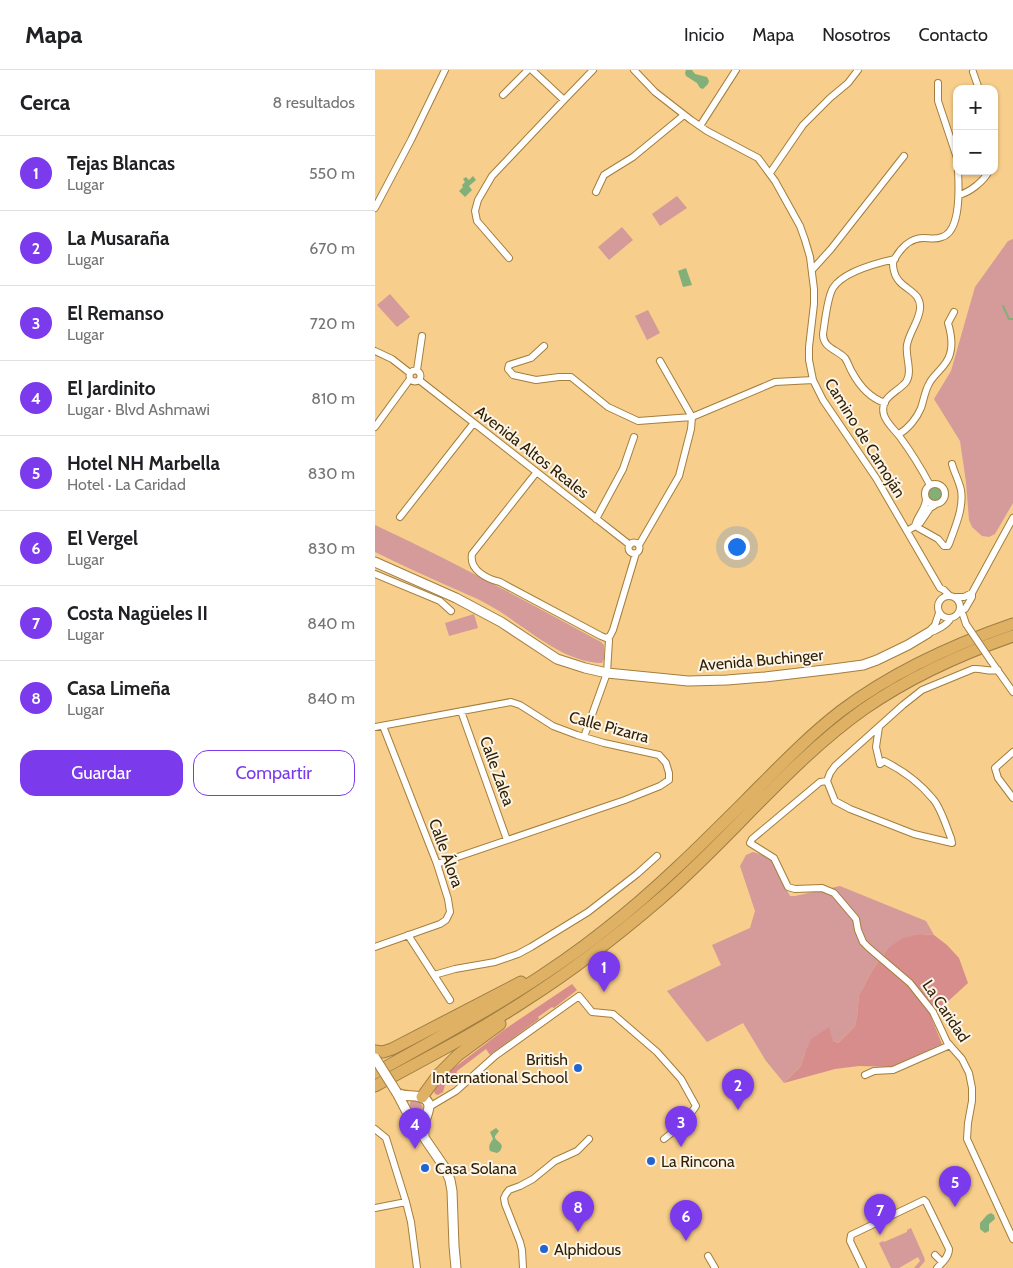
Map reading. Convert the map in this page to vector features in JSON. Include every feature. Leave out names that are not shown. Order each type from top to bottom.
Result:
[{"type":"highway","points":[[375,1073],[483,1013],[548,972],[607,929],[655,888],[802,745],[841,712],[870,691],[919,662],[1013,624]]},
{"type":"highway","points":[[375,1086],[525,1001],[585,960],[661,898],[797,765],[864,709],[923,673],[976,649],[1013,636]]},
{"type":"highway","points":[[375,1051],[383,1052],[392,1049],[528,978],[548,972]]},
{"type":"highway","points":[[418,1097],[458,1055],[510,1016],[525,1001]]},
{"type":"street","points":[[375,208],[445,70]]},
{"type":"street","points":[[503,95],[528,70]]},
{"type":"street","points":[[532,70],[564,100]]},
{"type":"street","points":[[509,258],[477,221],[475,211],[478,200],[492,176],[593,70]]},
{"type":"street","name":"Camino de Camoján","points":[[634,70],[655,92],[684,115],[758,158],[775,181],[803,233],[810,257],[814,304],[809,360],[813,380],[823,400],[875,478],[940,588],[953,596]]},
{"type":"street","points":[[700,126],[736,70]]},
{"type":"street","points":[[770,173],[803,125],[848,83],[858,70]]},
{"type":"street","points":[[974,71],[978,85]]},
{"type":"street","points":[[939,83],[938,101],[953,146]]},
{"type":"street","points":[[596,192],[604,175],[633,157],[684,115]]},
{"type":"street","points":[[812,270],[831,249],[904,156]]},
{"type":"street","points":[[930,485],[899,434],[892,428],[885,417],[885,403],[888,397],[906,382],[908,376],[907,344],[921,310],[916,294],[900,284],[896,278],[893,262],[906,244],[922,238],[942,238],[952,230],[956,221],[959,195],[958,175]]},
{"type":"street","points":[[959,195],[966,193],[987,175]]},
{"type":"street","points":[[885,403],[876,400],[857,381],[846,359],[826,344],[823,334],[831,292],[834,286],[849,274],[895,259]]},
{"type":"street","points":[[899,434],[904,432],[914,420],[921,408],[923,395],[950,354],[951,334],[949,323],[954,312]]},
{"type":"street","points":[[375,427],[412,374],[422,336]]},
{"type":"street","points":[[544,346],[531,358],[509,365],[508,369],[513,375],[536,380],[571,377],[608,407],[639,420],[692,416],[775,382],[813,380]]},
{"type":"street","points":[[375,351],[392,359],[412,374]]},
{"type":"street","points":[[536,473],[473,554],[472,562],[477,570],[606,638],[612,634],[636,554],[639,551],[639,545],[679,476],[691,429],[692,416],[660,361]]},
{"type":"street","name":"Avenida Altos Reales","points":[[412,374],[413,381],[419,380],[630,545]]},
{"type":"street","points":[[400,518],[473,424]]},
{"type":"street","points":[[596,518],[623,469],[634,437]]},
{"type":"street","points":[[915,526],[938,539],[944,546],[948,546],[956,523],[961,498],[961,489],[952,464]]},
{"type":"street","points":[[907,531],[920,523],[930,508],[943,501],[945,492],[940,486],[930,485],[925,490],[925,505],[916,520],[915,526]]},
{"type":"street","points":[[926,499],[930,504],[935,505]]},
{"type":"street","points":[[952,618],[967,606],[1013,518]]},
{"type":"street","points":[[636,554],[631,553],[630,545],[633,542],[639,545]]},
{"type":"street","name":"Avenida Buchinger","points":[[375,562],[456,598],[501,622],[557,659],[607,673],[688,681],[755,678],[863,665],[908,645],[929,632],[933,632],[952,618]]},
{"type":"street","points":[[375,574],[440,601],[451,611]]},
{"type":"street","points":[[929,632],[935,625],[939,613],[940,588]]},
{"type":"street","points":[[940,600],[945,596],[964,597],[973,593]]},
{"type":"street","points":[[953,596],[959,602],[966,624],[1013,692]]},
{"type":"street","points":[[939,613],[945,618],[960,620],[966,624]]},
{"type":"street","points":[[583,737],[607,673],[608,637]]},
{"type":"street","points":[[879,727],[876,746],[880,764],[884,761],[897,767],[934,800],[952,844],[914,834],[849,809],[835,801],[827,781],[835,766],[915,695],[929,686],[973,669],[998,670]]},
{"type":"street","name":"Calle Pizarra","points":[[375,727],[511,702],[520,705],[553,726],[604,744],[659,755],[666,763],[669,780],[660,786],[625,800],[437,864]]},
{"type":"street","name":"Calle Zalea","points":[[461,711],[507,840]]},
{"type":"street","name":"Calle Álora","points":[[375,947],[440,924],[446,920],[450,912],[437,864],[383,726]]},
{"type":"street","points":[[1013,752],[995,768],[998,778],[1013,798]]},
{"type":"street","name":"La Caridad","points":[[827,781],[820,782],[752,839],[750,843],[774,858],[788,886],[795,889],[822,888],[834,893],[856,919],[863,942],[910,983],[933,1012],[944,1036],[962,1059],[969,1073],[972,1101],[967,1139],[1013,1239]]},
{"type":"street","points":[[939,840],[947,829]]},
{"type":"street","points":[[434,975],[495,962],[531,947],[588,912],[657,856]]},
{"type":"street","points":[[408,935],[450,1000]]},
{"type":"street","points":[[429,1107],[456,1091],[495,1056],[579,996],[592,1012],[613,1014],[657,1052],[681,1079],[695,1106],[685,1123],[664,1139]]},
{"type":"street","points":[[865,1075],[874,1071],[893,1070],[950,1045]]},
{"type":"street","points":[[375,1058],[424,1138],[445,1168],[450,1180],[456,1268]]},
{"type":"street","points":[[397,1093],[403,1096],[418,1097],[428,1102],[429,1112],[423,1126],[424,1138]]},
{"type":"street","points":[[418,1097],[409,1099],[407,1103],[409,1114],[417,1120],[426,1117]]},
{"type":"street","points":[[375,1129],[386,1138],[406,1202],[411,1222],[417,1268]]},
{"type":"street","points":[[523,1268],[520,1242],[505,1204],[504,1198],[506,1194],[509,1190],[533,1179],[555,1161],[577,1151],[589,1139]]},
{"type":"street","points":[[863,1268],[850,1241],[851,1235],[924,1200],[949,1249],[947,1256],[937,1268]]},
{"type":"street","points":[[375,1208],[406,1202]]},
{"type":"street","points":[[935,1255],[942,1262]]},
{"type":"street","points":[[707,1256],[715,1268]]},
{"type":"shaded area","points":[[686,70],[692,70],[695,74],[707,77],[708,84],[703,89],[700,88],[697,83],[686,76]]},
{"type":"shaded area","points":[[473,176],[476,180],[469,186],[472,190],[465,197],[459,191],[465,182],[463,179],[466,177],[469,180]]},
{"type":"shaded area","points":[[677,196],[687,208],[660,226],[652,214]]},
{"type":"shaded area","points":[[622,227],[633,240],[609,260],[598,247]]},
{"type":"shaded area","points":[[1013,239],[1013,503],[995,534],[989,537],[982,536],[972,527],[969,520],[960,441],[934,399],[951,371],[975,287],[1008,241]]},
{"type":"shaded area","points":[[686,268],[692,285],[683,287],[678,271]]},
{"type":"shaded area","points":[[390,294],[410,317],[397,327],[377,305]]},
{"type":"shaded area","points":[[648,310],[660,333],[647,340],[635,316]]},
{"type":"shaded area","points":[[935,487],[943,495],[935,503],[927,495]]},
{"type":"shaded area","points":[[375,525],[461,567],[601,642],[604,645],[604,659],[602,663],[587,661],[557,649],[482,601],[375,552]]},
{"type":"shaded area","points":[[474,614],[478,628],[449,636],[445,623]]},
{"type":"shaded area","points":[[753,852],[773,860],[790,896],[840,886],[926,921],[934,935],[921,934],[888,948],[872,971],[859,995],[855,1026],[838,1043],[833,1041],[805,1053],[801,1066],[784,1083],[766,1061],[743,1023],[707,1042],[667,991],[721,965],[712,945],[750,928],[755,911],[740,866],[746,855]]},
{"type":"shaded area","points":[[921,934],[934,935],[947,945],[959,958],[968,983],[931,1017],[942,1044],[891,1067],[859,1066],[835,1069],[784,1083],[801,1066],[811,1039],[829,1027],[833,1041],[838,1043],[855,1026],[859,995],[872,971],[888,948],[903,938]]},
{"type":"shaded area","points":[[572,984],[577,990],[554,1008],[552,1007],[538,1017],[539,1019],[490,1055],[486,1049],[457,1071],[456,1077],[445,1085],[443,1092],[438,1095],[435,1094],[434,1090],[438,1080],[505,1029]]},
{"type":"shaded area","points":[[411,1100],[417,1101],[422,1105],[421,1116],[415,1115],[411,1111],[409,1107]]},
{"type":"shaded area","points":[[496,1128],[499,1131],[495,1138],[502,1146],[497,1153],[490,1151],[489,1147],[493,1139],[490,1132]]},
{"type":"shaded area","points":[[991,1213],[995,1219],[989,1224],[989,1231],[985,1233],[980,1229],[980,1223]]},
{"type":"shaded area","points":[[911,1228],[925,1261],[919,1268],[914,1268],[920,1261],[918,1257],[899,1268],[891,1268],[879,1243],[907,1232]]},
{"type":"waterway","points":[[1003,306],[1009,319],[1013,319]]},
{"type":"place","name":"Tejas Blancas","points":[[604,992]]},
{"type":"place","name":"British International School","points":[[578,1068]]},
{"type":"place","name":"La Musaraña","points":[[738,1110]]},
{"type":"place","name":"El Remanso","points":[[681,1147]]},
{"type":"place","name":"El Jardinito","points":[[415,1149]]},
{"type":"place","name":"La Rincona","points":[[651,1161]]},
{"type":"place","name":"Casa Solana","points":[[425,1168]]},
{"type":"place","name":"Hotel NH Marbella","points":[[955,1207]]},
{"type":"place","name":"Casa Limeña","points":[[578,1232]]},
{"type":"place","name":"Costa Nagüeles II","points":[[880,1235]]},
{"type":"place","name":"El Vergel","points":[[686,1241]]},
{"type":"place","name":"Alphidous","points":[[544,1249]]}]
